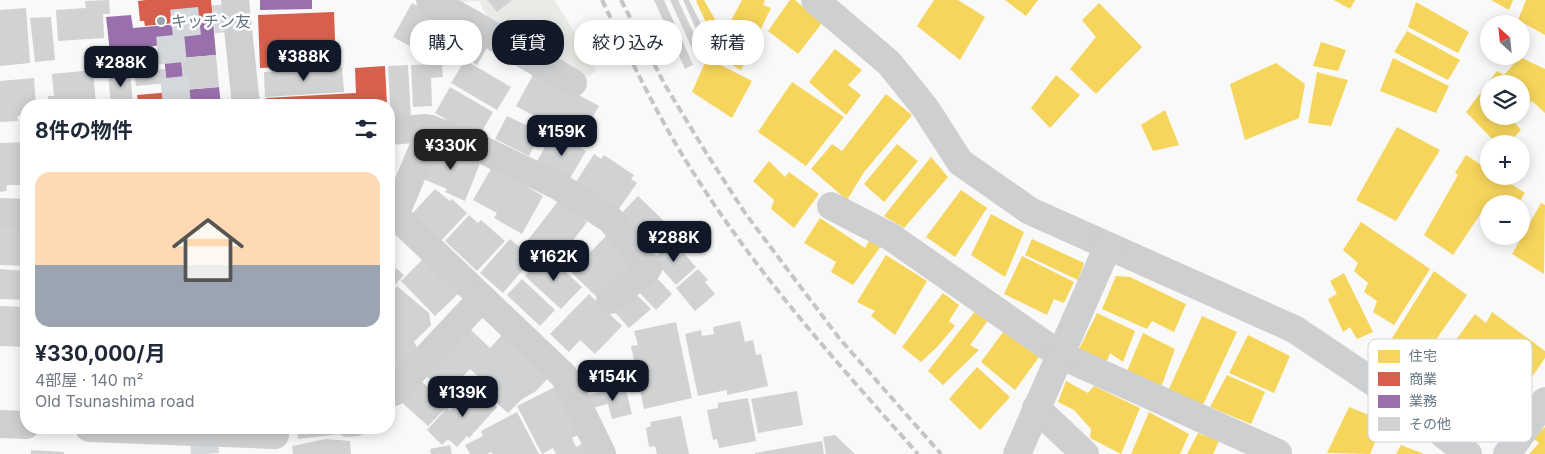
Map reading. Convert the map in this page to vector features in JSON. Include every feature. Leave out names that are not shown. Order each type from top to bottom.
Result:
[{"type":"street","points":[[235,0],[245,99]]},
{"type":"street","points":[[430,0],[573,83]]},
{"type":"street","points":[[815,0],[889,63],[926,109],[960,162],[1030,212],[1294,329],[1368,379]]},
{"type":"street","points":[[395,131],[426,128],[460,139],[558,186],[611,220],[648,268],[610,300]]},
{"type":"street","points":[[431,129],[395,216],[564,376],[602,454]]},
{"type":"street","points":[[831,206],[891,237],[1060,355],[1278,453]]},
{"type":"street","points":[[0,212],[20,213]]},
{"type":"street","points":[[1017,454],[1108,246]]},
{"type":"street","points":[[395,391],[482,298]]},
{"type":"street","points":[[1532,419],[1545,401]]},
{"type":"street","points":[[1036,408],[1085,454]]},
{"type":"street","points":[[0,424],[20,425]]},
{"type":"street","points":[[191,434],[275,439]]},
{"type":"street","points":[[1453,442],[1468,454]]},
{"type":"street","points":[[1507,454],[1516,442]]},
{"type":"shaded area","points":[[443,0],[554,0],[574,31],[574,65],[594,65],[596,71],[588,77],[562,65],[564,65],[564,20],[492,20],[492,24],[479,1],[465,2],[455,6]]},
{"type":"building: 住宅","points":[[704,0],[715,20],[705,20],[696,1]]},
{"type":"building: 住宅","points":[[742,0],[765,0],[763,5],[771,8],[764,22],[764,20],[731,20]]},
{"type":"building: 住宅","points":[[790,0],[795,0],[822,23],[798,54],[768,31]]},
{"type":"building: 住宅","points":[[934,0],[958,0],[985,17],[960,60],[917,26]]},
{"type":"building: 住宅","points":[[1005,0],[1038,0],[1026,16]]},
{"type":"building: 住宅","points":[[1334,0],[1355,0],[1350,9]]},
{"type":"building: 住宅","points":[[1491,0],[1513,0],[1509,10]]},
{"type":"building: 住宅","points":[[1526,0],[1545,0],[1545,35],[1530,27],[1530,15],[1520,15]]},
{"type":"building: 住宅","points":[[1416,2],[1469,32],[1458,53],[1408,27]]},
{"type":"building: 住宅","points":[[1099,3],[1142,47],[1096,94],[1070,69],[1096,37],[1082,20]]},
{"type":"building: 住宅","points":[[1407,31],[1460,60],[1448,80],[1394,52]]},
{"type":"building: 住宅","points":[[1321,42],[1346,50],[1338,71],[1313,66]]},
{"type":"building: 住宅","points":[[835,49],[862,70],[848,85],[861,95],[846,115],[809,82]]},
{"type":"building: 住宅","points":[[1393,58],[1449,86],[1436,113],[1380,91]]},
{"type":"building: 住宅","points":[[1530,62],[1545,69],[1545,113],[1532,101],[1530,103],[1530,75],[1504,75],[1513,65],[1530,65]]},
{"type":"building: 住宅","points":[[1276,63],[1305,84],[1299,118],[1245,140],[1230,84]]},
{"type":"building: 住宅","points":[[704,65],[721,65],[752,81],[732,118],[692,92]]},
{"type":"building: 住宅","points":[[732,65],[743,65],[741,70]]},
{"type":"building: 住宅","points":[[1497,71],[1504,75],[1494,75]]},
{"type":"building: 住宅","points":[[1317,72],[1348,80],[1331,126],[1308,123]]},
{"type":"building: 住宅","points":[[1056,75],[1080,95],[1050,128],[1031,108]]},
{"type":"building: 住宅","points":[[792,82],[844,117],[806,166],[758,132]]},
{"type":"building: 住宅","points":[[1480,93],[1480,125],[1517,125],[1521,130],[1516,135],[1488,135],[1466,112]]},
{"type":"building: 住宅","points":[[886,94],[912,115],[864,172],[847,200],[811,169],[832,144],[842,151]]},
{"type":"building: 住宅","points":[[1165,110],[1179,145],[1153,151],[1141,125]]},
{"type":"building: 住宅","points":[[1397,127],[1440,150],[1396,221],[1356,200]]},
{"type":"building: 住宅","points":[[897,144],[918,161],[884,202],[864,184]]},
{"type":"building: 住宅","points":[[1466,155],[1480,164],[1480,185],[1513,185],[1525,193],[1524,195],[1480,195],[1480,214],[1453,255],[1424,235],[1458,175],[1455,173]]},
{"type":"building: 住宅","points":[[931,157],[948,177],[904,228],[884,216]]},
{"type":"building: 住宅","points":[[769,161],[785,177],[789,172],[819,194],[794,228],[771,209],[774,200],[753,181]]},
{"type":"building: 住宅","points":[[961,190],[987,208],[955,257],[926,237]]},
{"type":"building: 住宅","points":[[1541,203],[1545,205],[1544,274],[1512,254],[1517,245],[1530,245],[1530,222]]},
{"type":"building: 住宅","points":[[991,214],[1024,232],[1005,277],[971,255]]},
{"type":"building: 住宅","points":[[820,218],[865,248],[870,239],[881,246],[853,285],[831,272],[836,262],[804,243]]},
{"type":"building: 住宅","points":[[1361,222],[1430,269],[1394,325],[1373,312],[1377,301],[1364,292],[1368,283],[1354,271],[1358,263],[1343,250]]},
{"type":"building: 住宅","points":[[1032,239],[1084,263],[1078,280],[1025,255]]},
{"type":"building: 住宅","points":[[886,255],[927,281],[895,335],[871,316],[875,311],[857,302]]},
{"type":"building: 住宅","points":[[1022,256],[1074,282],[1064,303],[1054,299],[1047,315],[1004,294]]},
{"type":"building: 住宅","points":[[1434,271],[1467,295],[1436,339],[1392,339]]},
{"type":"building: 住宅","points":[[1344,273],[1373,332],[1357,339],[1350,327],[1343,332],[1328,299],[1337,294],[1330,281]]},
{"type":"building: 住宅","points":[[1116,276],[1130,277],[1186,304],[1174,332],[1152,321],[1147,329],[1102,309]]},
{"type":"building: 住宅","points":[[943,293],[959,305],[949,321],[955,326],[921,362],[902,347]]},
{"type":"building: 住宅","points":[[976,310],[989,319],[970,345],[979,350],[943,385],[928,371]]},
{"type":"building: 住宅","points":[[1492,312],[1529,339],[1456,339],[1475,314],[1486,323]]},
{"type":"building: 住宅","points":[[1097,313],[1135,331],[1123,362],[1110,353],[1105,366],[1078,351]]},
{"type":"building: 住宅","points":[[1202,316],[1237,332],[1202,407],[1168,391]]},
{"type":"building: 住宅","points":[[1003,332],[1039,357],[1015,390],[981,362]]},
{"type":"building: 住宅","points":[[1143,333],[1175,349],[1160,390],[1125,376]]},
{"type":"building: 住宅","points":[[1248,335],[1290,356],[1274,393],[1229,373]]},
{"type":"building: 住宅","points":[[1532,341],[1545,351],[1545,358],[1532,377]]},
{"type":"building: 住宅","points":[[977,367],[1010,397],[980,430],[949,399]]},
{"type":"building: 住宅","points":[[1227,375],[1265,392],[1251,424],[1210,407]]},
{"type":"building: 住宅","points":[[1066,381],[1088,393],[1094,386],[1140,408],[1121,454],[1090,438],[1091,429],[1074,410],[1058,402]]},
{"type":"building: 住宅","points":[[1349,407],[1368,415],[1368,442],[1375,442],[1370,454],[1327,453]]},
{"type":"building: 住宅","points":[[1149,412],[1189,434],[1180,454],[1131,454]]},
{"type":"building: 住宅","points":[[1545,427],[1545,454],[1529,454],[1539,443],[1533,438]]},
{"type":"building: 住宅","points":[[1198,433],[1219,441],[1213,454],[1187,454]]},
{"type":"building: 住宅","points":[[1401,445],[1424,454],[1396,454]]},
{"type":"building: 商業","points":[[211,0],[213,19],[145,26],[144,21],[140,21],[138,1]]},
{"type":"building: 商業","points":[[334,12],[336,65],[260,68],[258,15]]},
{"type":"building: 商業","points":[[385,66],[387,99],[266,99],[356,93],[355,68]]},
{"type":"building: 商業","points":[[172,92],[173,99],[137,99],[137,95]]},
{"type":"building: 業務","points":[[260,0],[312,0],[312,9],[260,10]]},
{"type":"building: 業務","points":[[131,15],[133,28],[213,21],[216,55],[181,58],[184,90],[219,87],[220,99],[181,99],[180,87],[167,88],[163,45],[145,47],[145,49],[110,52],[106,17]]},
{"type":"building: その他","points":[[109,0],[110,14],[103,14],[104,38],[58,41],[56,10],[86,8],[85,1]]},
{"type":"building: その他","points":[[487,0],[512,0],[497,12]]},
{"type":"building: その他","points":[[654,0],[664,0],[673,20],[663,20]]},
{"type":"building: その他","points":[[670,0],[678,0],[692,30],[692,48],[682,26],[682,20],[679,20]]},
{"type":"building: その他","points":[[683,0],[689,0],[699,20],[692,20]]},
{"type":"building: その他","points":[[412,3],[438,17],[437,20],[410,20],[410,46],[393,37]]},
{"type":"building: その他","points":[[26,8],[30,63],[0,66],[0,10]]},
{"type":"building: その他","points":[[51,17],[55,60],[35,62],[30,18]]},
{"type":"building: その他","points":[[682,40],[693,65],[685,69],[682,62]]},
{"type":"building: その他","points":[[482,43],[488,46],[482,56]]},
{"type":"building: その他","points":[[216,55],[219,87],[184,90],[181,58]]},
{"type":"building: その他","points":[[408,65],[411,118],[395,119],[395,99],[390,99],[388,66]]},
{"type":"building: その他","points":[[411,65],[442,65],[443,77],[431,78],[432,106],[413,107]]},
{"type":"building: その他","points":[[462,65],[474,65],[511,87],[497,110],[451,83]]},
{"type":"building: その他","points":[[342,67],[344,92],[265,97],[264,72]]},
{"type":"building: その他","points":[[165,69],[167,83],[136,86],[134,72]]},
{"type":"building: その他","points":[[93,70],[95,99],[48,99],[48,96],[54,96],[52,74]]},
{"type":"building: その他","points":[[130,71],[132,99],[110,99],[108,73]]},
{"type":"building: その他","points":[[533,75],[564,87],[599,106],[579,141],[516,106]]},
{"type":"building: その他","points":[[34,78],[36,99],[20,99],[20,116],[17,116],[18,121],[0,122],[0,81]]},
{"type":"building: その他","points":[[450,87],[493,112],[478,138],[435,113]]},
{"type":"building: その他","points":[[507,116],[541,132],[529,156],[495,139]]},
{"type":"building: その他","points":[[556,134],[586,151],[569,180],[537,161],[549,140],[552,142]]},
{"type":"building: その他","points":[[20,142],[20,185],[7,185],[6,191],[0,192],[0,143]]},
{"type":"building: その他","points":[[436,142],[481,161],[465,201],[445,192],[447,189],[421,178]]},
{"type":"building: その他","points":[[594,154],[601,159],[604,155],[634,175],[631,179],[637,183],[618,210],[576,182]]},
{"type":"building: その他","points":[[492,167],[543,196],[522,234],[494,218],[497,213],[473,200]]},
{"type":"building: その他","points":[[435,189],[450,201],[452,199],[467,213],[440,242],[409,217]]},
{"type":"building: その他","points":[[638,196],[665,222],[643,244],[617,218]]},
{"type":"building: その他","points":[[559,200],[587,222],[559,259],[544,248],[538,255],[524,245]]},
{"type":"building: その他","points":[[469,215],[478,223],[481,220],[505,241],[477,271],[445,241]]},
{"type":"building: その他","points":[[0,217],[20,218],[20,266],[0,265]]},
{"type":"building: その他","points":[[607,235],[636,263],[600,300],[571,272]]},
{"type":"building: その他","points":[[510,239],[533,258],[503,293],[480,273]]},
{"type":"building: その他","points":[[673,241],[696,267],[676,285],[653,259]]},
{"type":"building: その他","points":[[426,256],[460,292],[435,316],[401,281]]},
{"type":"building: その他","points":[[539,261],[555,262],[582,287],[561,309],[525,276]]},
{"type":"building: その他","points":[[395,267],[404,275],[395,285]]},
{"type":"building: その他","points":[[0,269],[20,271],[20,300],[0,299]]},
{"type":"building: その他","points":[[698,269],[708,280],[705,282],[715,294],[695,311],[676,288]]},
{"type":"building: その他","points":[[653,274],[672,294],[656,310],[636,289]]},
{"type":"building: その他","points":[[522,279],[555,310],[540,326],[507,295]]},
{"type":"building: その他","points":[[397,286],[429,313],[431,325],[414,342],[417,347],[395,372],[395,289]]},
{"type":"building: その他","points":[[631,289],[651,309],[629,328],[611,308]]},
{"type":"building: その他","points":[[589,294],[622,326],[595,354],[580,340],[569,352],[550,334]]},
{"type":"building: その他","points":[[0,306],[20,307],[20,347],[0,346]]},
{"type":"building: その他","points":[[740,321],[745,342],[753,340],[756,355],[761,354],[768,386],[727,395],[727,390],[698,396],[685,334],[701,330],[702,336],[714,334],[713,327]]},
{"type":"building: その他","points":[[676,322],[692,398],[644,409],[631,346],[638,345],[634,331]]},
{"type":"building: その他","points":[[467,326],[490,348],[505,332],[552,374],[536,391],[521,400],[508,413],[493,400],[497,396],[493,392],[499,386],[496,383],[491,388],[470,369],[446,394],[423,373]]},
{"type":"building: その他","points":[[618,361],[624,384],[585,393],[580,371]]},
{"type":"building: その他","points":[[419,379],[448,406],[428,426],[399,400]]},
{"type":"building: その他","points":[[475,385],[497,407],[469,438],[467,436],[457,447],[448,439],[442,445],[427,430],[447,408],[450,411]]},
{"type":"building: その他","points":[[557,386],[581,434],[572,438],[576,447],[585,442],[591,454],[556,454],[553,448],[542,454],[517,406]]},
{"type":"building: その他","points":[[625,386],[632,414],[612,419],[608,404],[592,408],[589,395]]},
{"type":"building: その他","points":[[797,391],[803,425],[758,433],[751,399]]},
{"type":"building: その他","points":[[748,398],[756,441],[719,448],[717,439],[713,440],[707,410],[718,408],[718,403]]},
{"type":"building: その他","points":[[517,412],[539,454],[493,454],[491,452],[487,454],[470,454],[465,445],[483,436],[481,431]]},
{"type":"building: その他","points":[[681,416],[689,454],[657,454],[655,446],[649,447],[646,428],[651,426],[650,422]]},
{"type":"building: その他","points":[[298,434],[339,434],[298,439]]},
{"type":"building: その他","points":[[339,434],[363,434],[359,436],[345,437]]},
{"type":"building: その他","points":[[835,435],[855,454],[826,454],[823,437]]},
{"type":"building: その他","points":[[326,439],[350,441],[351,454],[293,454],[292,446]]},
{"type":"building: その他","points":[[822,441],[824,454],[755,454],[755,453]]},
{"type":"building: その他","points":[[450,445],[452,454],[431,454],[430,449]]},
{"type":"building: その他","points":[[31,450],[64,452],[64,454],[31,454]]},
{"type":"tunnel","points":[[176,99],[169,24],[237,17]]},
{"type":"tunnel","points":[[203,434],[205,454]]},
{"type":"railway","points":[[602,0],[663,122],[711,200],[766,276],[795,312],[918,454]]},
{"type":"railway","points":[[621,0],[665,85],[745,213],[839,338],[941,454]]},
{"type":"place","name":"キッチン友","points":[[161,21]]}]
